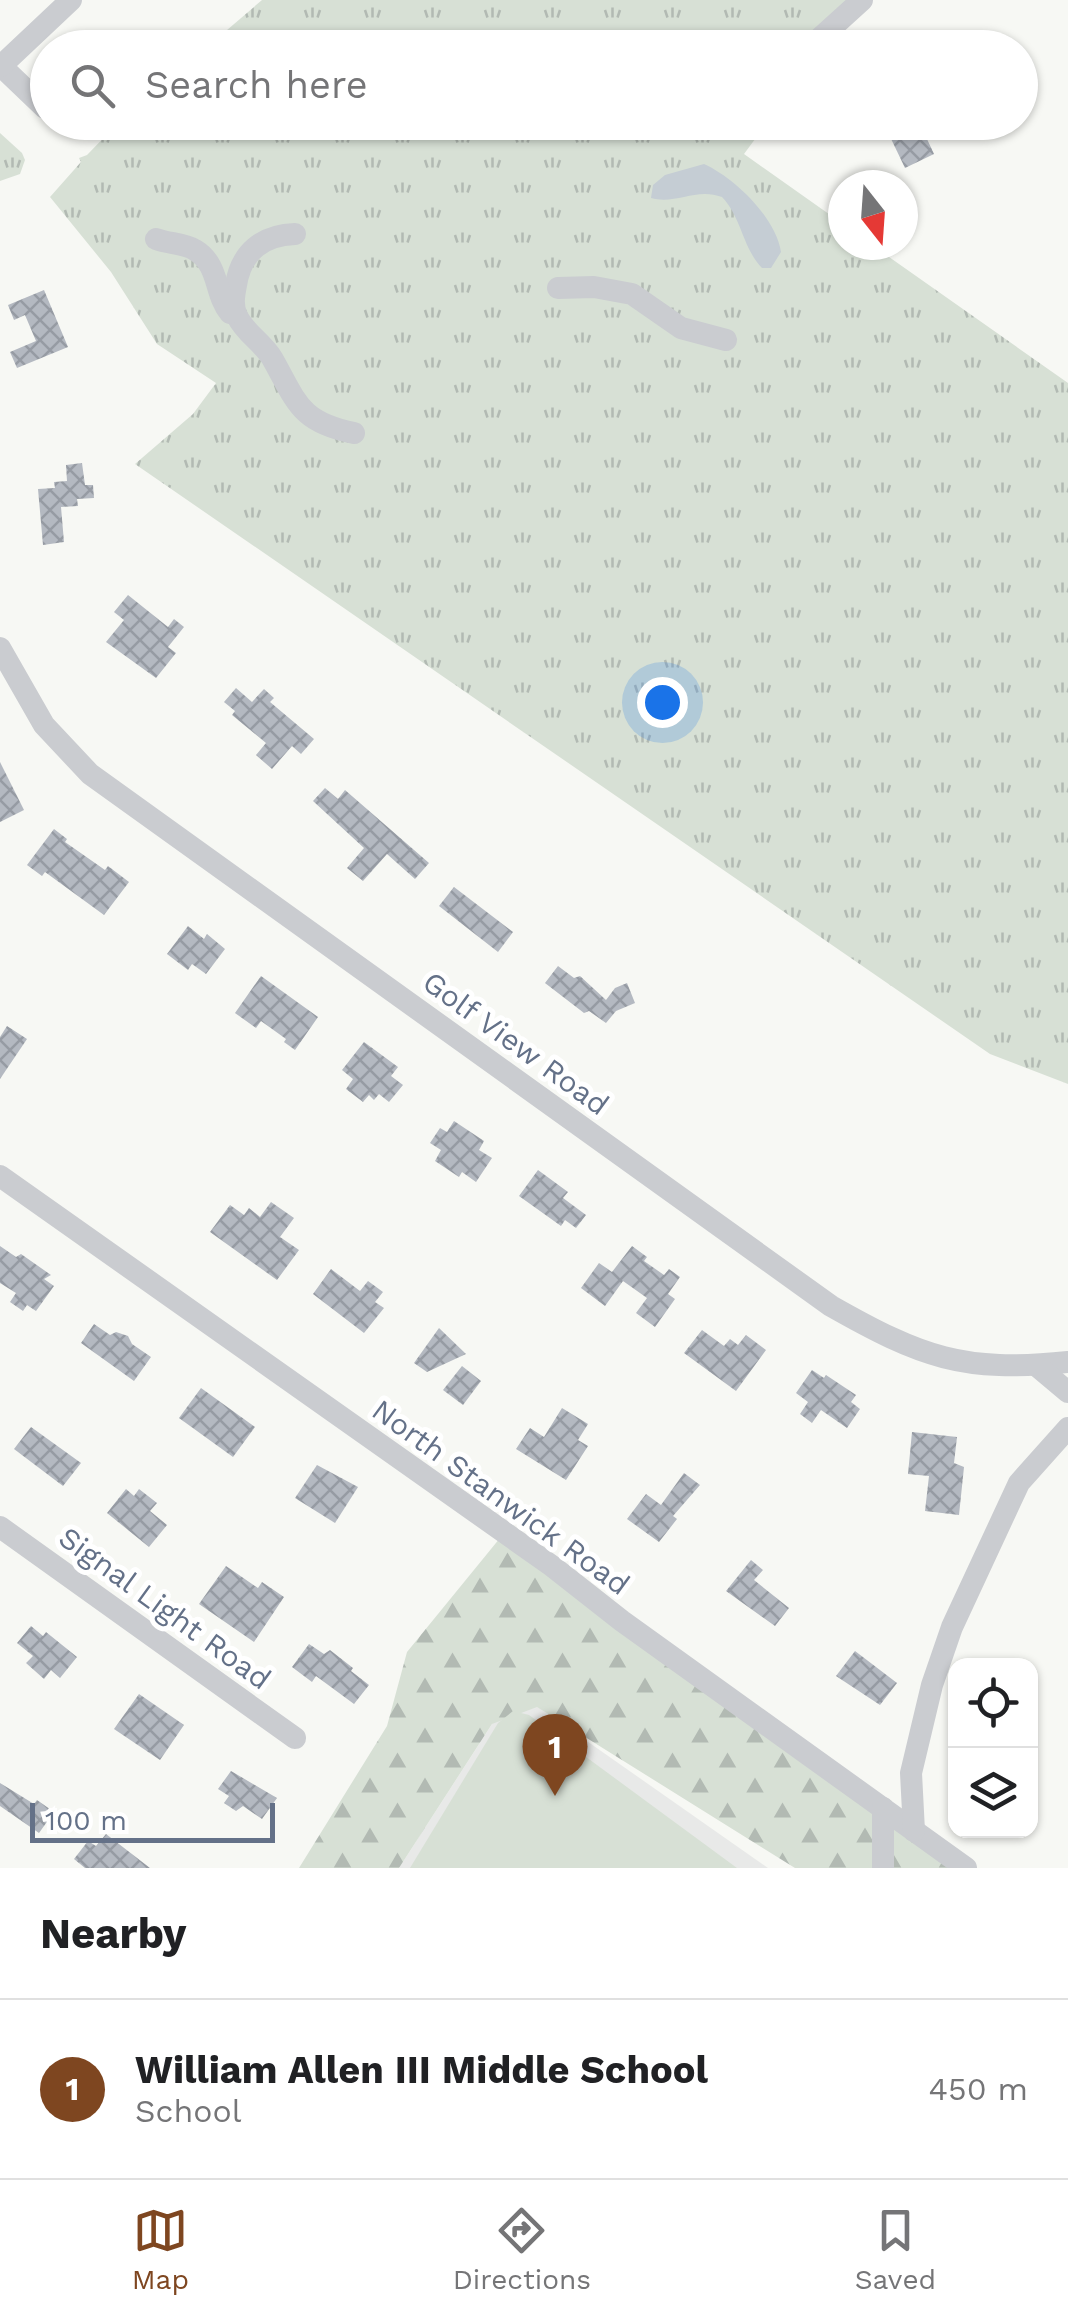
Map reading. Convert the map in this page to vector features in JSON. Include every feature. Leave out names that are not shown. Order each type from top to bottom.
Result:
[{"type":"street","points":[[39,30],[71,0]]},
{"type":"street","points":[[829,30],[862,0]]},
{"type":"street","points":[[30,38],[1,65],[30,93]]},
{"type":"street","points":[[238,317],[234,298],[248,253],[270,237],[295,234]]},
{"type":"street","points":[[156,240],[193,248],[201,255],[214,272],[225,308],[238,317],[270,356],[300,410],[324,424],[354,433]]},
{"type":"street","points":[[558,288],[594,287],[632,294],[682,328],[726,340]]},
{"type":"street","name":"Golf View Road","points":[[0,648],[44,725],[90,774],[831,1306],[928,1355],[974,1365],[1037,1366],[1068,1362]]},
{"type":"street","name":"North Stanwick Road","points":[[0,1176],[552,1566],[622,1621],[966,1868]]},
{"type":"street","points":[[1037,1366],[1068,1392]]},
{"type":"street","points":[[927,1868],[911,1773],[932,1685],[952,1626],[1019,1483],[1068,1428]]},
{"type":"street","name":"Signal Light Road","points":[[0,1527],[295,1738]]},
{"type":"street","points":[[883,1808],[883,1868]]},
{"type":"shaded area","points":[[704,164],[741,189],[763,213],[781,252],[771,268],[762,268],[755,260],[722,197],[703,194],[651,198],[653,185],[665,175]]},
{"type":"shaded area","points":[[514,1690],[768,1868],[399,1868]]},
{"type":"green space","points":[[262,0],[858,0],[836,30],[227,30]]},
{"type":"green space","points":[[0,133],[25,160],[20,174],[0,181]]},
{"type":"green space","points":[[102,140],[754,140],[744,154],[828,213],[828,260],[893,260],[1068,383],[1068,1084],[990,1054],[135,464],[193,414],[216,383],[157,344],[111,272],[50,197],[81,162],[79,158]]},
{"type":"green space","points":[[500,1538],[957,1868],[795,1868],[537,1707],[492,1724],[399,1868],[299,1868],[387,1726],[407,1652]]},
{"type":"green space","points":[[513,1711],[529,1715],[737,1868],[410,1868],[498,1723]]},
{"type":"building","points":[[892,140],[927,140],[934,154],[905,168]]},
{"type":"building","points":[[44,290],[68,347],[17,368],[10,352],[36,341],[25,315],[14,320],[8,305]]},
{"type":"building","points":[[82,463],[85,485],[93,485],[94,498],[77,499],[78,506],[61,507],[64,542],[43,545],[38,489],[55,488],[54,482],[67,481],[66,465]]},
{"type":"building","points":[[128,595],[168,627],[174,619],[184,627],[168,647],[176,653],[156,678],[106,642],[124,620],[114,612]]},
{"type":"building","points":[[236,688],[252,702],[264,689],[274,698],[270,702],[314,739],[301,754],[292,746],[272,769],[256,755],[266,743],[232,715],[235,711],[224,702]]},
{"type":"building","points":[[0,762],[24,810],[0,822]]},
{"type":"building","points":[[325,788],[338,799],[345,790],[429,863],[415,879],[387,854],[363,881],[347,868],[364,848],[313,801]]},
{"type":"building","points":[[54,829],[67,839],[65,842],[129,882],[104,915],[45,872],[42,876],[27,865]]},
{"type":"building","points":[[454,887],[513,932],[498,952],[439,906]]},
{"type":"building","points":[[188,926],[204,939],[207,934],[225,949],[206,974],[192,964],[188,970],[167,954]]},
{"type":"building","points":[[558,966],[574,978],[580,976],[606,1000],[615,988],[627,983],[635,1003],[616,1011],[606,1023],[589,1011],[584,1013],[545,983]]},
{"type":"building","points":[[261,976],[318,1017],[295,1050],[261,1021],[256,1028],[235,1013]]},
{"type":"building","points":[[7,1026],[27,1039],[0,1079],[0,1037]]},
{"type":"building","points":[[364,1042],[398,1067],[391,1076],[403,1085],[389,1102],[379,1094],[374,1100],[369,1095],[363,1102],[346,1089],[353,1079],[342,1070]]},
{"type":"building","points":[[454,1121],[484,1141],[479,1150],[492,1158],[476,1182],[462,1172],[459,1177],[435,1161],[441,1150],[430,1143],[440,1128],[447,1132]]},
{"type":"building","points":[[538,1170],[568,1192],[563,1198],[586,1215],[576,1228],[565,1220],[561,1226],[519,1196]]},
{"type":"building","points":[[271,1202],[294,1218],[280,1237],[299,1250],[277,1280],[210,1232],[230,1205],[244,1215],[249,1208],[260,1217]]},
{"type":"building","points":[[0,1246],[16,1257],[21,1254],[51,1275],[44,1279],[54,1286],[36,1311],[27,1305],[23,1311],[10,1302],[16,1293],[0,1283]]},
{"type":"building","points":[[632,1246],[647,1257],[644,1261],[664,1275],[669,1269],[680,1277],[668,1294],[675,1299],[655,1327],[636,1313],[647,1298],[623,1281],[605,1306],[581,1288],[599,1263],[612,1272]]},
{"type":"building","points":[[331,1269],[360,1291],[368,1281],[383,1292],[375,1302],[384,1308],[364,1333],[313,1294]]},
{"type":"building","points":[[94,1324],[110,1335],[116,1332],[128,1336],[132,1344],[151,1357],[134,1381],[81,1343]]},
{"type":"building","points":[[439,1328],[466,1354],[427,1372],[414,1363]]},
{"type":"building","points":[[702,1330],[724,1346],[730,1339],[738,1345],[746,1335],[766,1350],[736,1391],[684,1353]]},
{"type":"building","points":[[462,1366],[481,1381],[463,1405],[443,1390]]},
{"type":"building","points":[[812,1370],[856,1395],[851,1402],[860,1409],[847,1428],[821,1410],[812,1423],[800,1414],[808,1402],[796,1393]]},
{"type":"building","points":[[201,1388],[255,1427],[233,1457],[179,1418]]},
{"type":"building","points":[[562,1408],[588,1424],[578,1440],[588,1446],[566,1480],[516,1449],[530,1428],[544,1437]]},
{"type":"building","points":[[31,1427],[81,1463],[63,1486],[14,1449]]},
{"type":"building","points":[[912,1432],[957,1437],[954,1463],[964,1467],[959,1515],[925,1511],[929,1476],[908,1474]]},
{"type":"building","points":[[317,1465],[358,1487],[335,1523],[295,1498]]},
{"type":"building","points":[[684,1473],[700,1485],[673,1516],[677,1519],[659,1542],[627,1519],[646,1494],[661,1505]]},
{"type":"building","points":[[126,1489],[134,1496],[139,1489],[157,1503],[150,1511],[167,1525],[149,1547],[107,1513]]},
{"type":"building","points":[[751,1560],[763,1570],[754,1580],[789,1608],[775,1626],[726,1591]]},
{"type":"building","points":[[226,1566],[258,1588],[262,1582],[284,1597],[254,1642],[199,1604]]},
{"type":"building","points":[[31,1626],[43,1636],[46,1632],[77,1657],[60,1678],[51,1670],[44,1679],[26,1663],[33,1656],[17,1643]]},
{"type":"building","points":[[309,1644],[324,1654],[330,1650],[369,1685],[354,1704],[316,1676],[312,1682],[292,1667]]},
{"type":"building","points":[[855,1651],[897,1683],[880,1705],[836,1676]]},
{"type":"building","points":[[139,1694],[184,1725],[160,1760],[114,1729]]},
{"type":"building","points":[[231,1771],[277,1798],[262,1819],[243,1806],[236,1811],[224,1803],[229,1796],[218,1789]]},
{"type":"building","points":[[0,1783],[54,1812],[39,1833],[0,1806]]},
{"type":"building","points":[[106,1834],[150,1868],[85,1868],[74,1859],[88,1841],[96,1846]]},
{"type":"place","name":"William Allen III Middle School","points":[[555,1796]]}]
